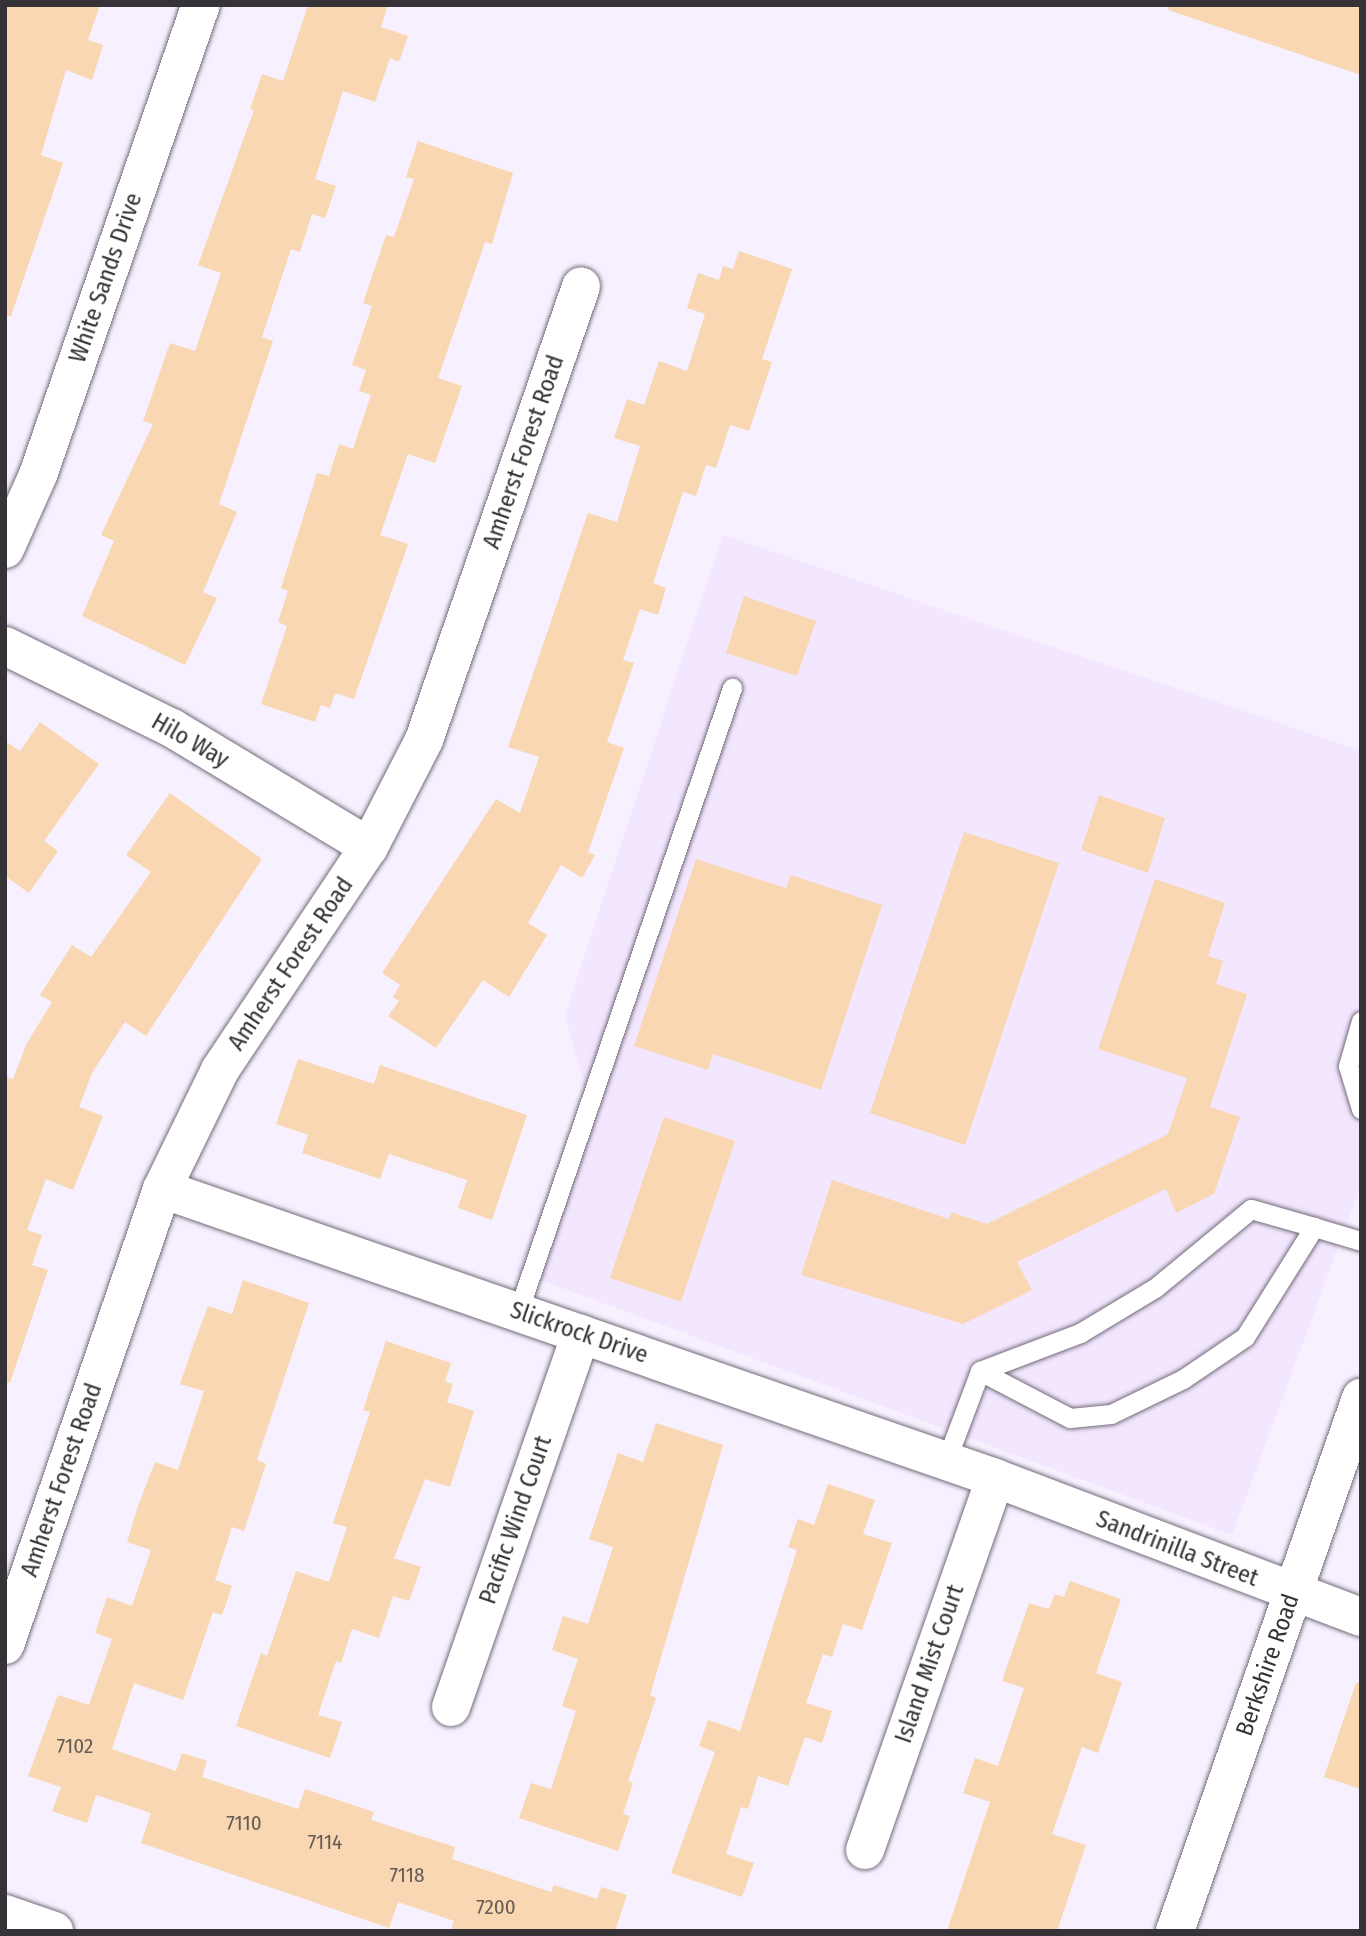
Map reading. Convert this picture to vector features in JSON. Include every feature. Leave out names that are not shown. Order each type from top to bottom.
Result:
[{"type":"street","name":"White Sands Drive","points":[[5,549],[38,475],[201,5]]},
{"type":"street","name":"Amherst Forest Road","points":[[5,1645],[162,1189],[220,1070],[369,847],[424,740],[581,286]]},
{"type":"street","name":"Hilo Way","points":[[5,646],[172,728],[369,847]]},
{"type":"street","name":"Slickrock Drive","points":[[162,1189],[995,1478]]},
{"type":"street","name":"Pacific Wind Court","points":[[451,1707],[581,1334]]},
{"type":"street","name":"Berkshire Road","points":[[1175,1931],[1361,1398]]},
{"type":"street","name":"Sandrinilla Street","points":[[995,1478],[1293,1594],[1361,1617]]},
{"type":"street","name":"Island Mist Court","points":[[864,1850],[995,1478]]},
{"type":"street","points":[[5,1914],[54,1931]]},
{"type":"lane","points":[[518,1312],[732,688]]},
{"type":"lane","points":[[1361,1021],[1348,1066],[1361,1110]]},
{"type":"lane","points":[[946,1461],[980,1371],[1101,1320],[1154,1288],[1251,1209],[1361,1241]]},
{"type":"lane","points":[[980,1371],[1070,1418],[1111,1414],[1183,1379],[1245,1336],[1314,1227]]},
{"type":"shaded area","points":[[723,535],[1361,751],[1361,1185],[1232,1535],[516,1271],[586,1092],[565,1015]]},
{"type":"building","points":[[5,5],[100,5],[88,40],[103,45],[92,80],[66,70],[41,155],[63,163],[11,316],[5,315]]},
{"type":"building","points":[[308,5],[388,5],[381,27],[408,36],[399,62],[390,58],[375,102],[343,91],[315,179],[336,186],[325,218],[312,214],[300,252],[291,249],[262,337],[273,341],[219,504],[237,512],[203,592],[217,598],[185,665],[82,616],[114,541],[101,535],[153,424],[143,421],[170,343],[195,351],[221,273],[198,265],[254,110],[250,109],[262,74],[283,81]]},
{"type":"building","points":[[1169,5],[1361,5],[1361,75],[1168,10]]},
{"type":"building","points":[[418,141],[513,173],[492,244],[485,242],[438,378],[462,386],[435,463],[408,454],[380,535],[408,544],[354,699],[335,693],[330,708],[321,705],[315,722],[261,704],[287,626],[278,622],[288,591],[281,588],[317,473],[329,476],[339,444],[353,449],[371,395],[359,391],[366,370],[352,365],[372,306],[363,303],[386,235],[394,237],[414,179],[406,177]]},
{"type":"building","points":[[739,251],[792,269],[762,359],[772,362],[749,431],[730,425],[716,468],[706,465],[696,496],[683,492],[653,583],[666,588],[658,615],[640,609],[623,660],[634,663],[607,742],[624,748],[588,852],[595,855],[582,878],[561,865],[528,923],[547,935],[509,997],[483,980],[436,1048],[388,1016],[399,1001],[393,997],[400,985],[382,973],[496,799],[520,813],[539,757],[508,747],[588,513],[617,522],[640,446],[614,438],[627,399],[644,405],[659,361],[687,371],[705,314],[687,308],[698,273],[719,280],[723,266],[733,269]]},
{"type":"building","points":[[744,596],[816,621],[797,676],[726,653]]},
{"type":"building","points":[[40,722],[99,764],[44,841],[58,851],[29,893],[5,876],[5,741],[20,751]]},
{"type":"building","points":[[170,793],[262,859],[146,1036],[125,1022],[92,1073],[79,1107],[103,1116],[73,1190],[46,1179],[27,1230],[42,1235],[32,1265],[48,1270],[10,1383],[5,1382],[5,1077],[13,1079],[26,1045],[52,1002],[40,995],[72,945],[91,957],[151,872],[126,855]]},
{"type":"building","points":[[1099,795],[1165,818],[1148,873],[1081,850]]},
{"type":"building","points":[[964,832],[1059,863],[965,1145],[870,1113]]},
{"type":"building","points":[[696,859],[786,888],[791,875],[882,905],[821,1090],[713,1054],[708,1070],[634,1046]]},
{"type":"building","points":[[1155,879],[1225,903],[1208,956],[1223,961],[1216,984],[1247,994],[1210,1107],[1240,1117],[1214,1194],[1176,1213],[1166,1189],[1017,1262],[1032,1290],[963,1324],[801,1275],[832,1180],[949,1219],[951,1212],[987,1224],[1168,1134],[1187,1078],[1098,1049]]},
{"type":"building","points":[[298,1059],[374,1084],[380,1065],[527,1115],[492,1220],[458,1208],[467,1180],[389,1154],[380,1179],[302,1153],[308,1135],[276,1124]]},
{"type":"building","points":[[664,1117],[735,1141],[681,1302],[610,1278]]},
{"type":"building","points":[[243,1280],[309,1303],[257,1460],[266,1464],[244,1531],[232,1527],[215,1580],[232,1586],[222,1615],[213,1612],[183,1700],[134,1683],[112,1749],[176,1771],[182,1753],[207,1761],[202,1777],[298,1809],[305,1789],[374,1812],[371,1820],[455,1847],[452,1859],[551,1892],[554,1885],[597,1899],[601,1887],[627,1895],[615,1931],[451,1931],[454,1921],[398,1902],[389,1928],[141,1843],[151,1813],[96,1795],[87,1823],[52,1811],[61,1787],[28,1776],[58,1695],[89,1705],[112,1639],[95,1633],[107,1597],[132,1606],[151,1550],[127,1542],[138,1506],[155,1462],[178,1470],[204,1391],[180,1384],[208,1306],[232,1314]]},
{"type":"building","points":[[386,1341],[451,1363],[445,1381],[453,1384],[447,1402],[474,1411],[450,1487],[425,1479],[394,1558],[421,1567],[409,1601],[393,1596],[379,1638],[352,1629],[341,1663],[336,1661],[318,1715],[342,1722],[330,1758],[236,1726],[261,1653],[267,1656],[296,1571],[329,1582],[347,1527],[333,1523],[370,1412],[363,1410]]},
{"type":"building","points":[[656,1423],[723,1445],[650,1695],[656,1698],[628,1781],[633,1783],[623,1814],[630,1816],[618,1851],[519,1818],[531,1783],[551,1789],[576,1711],[562,1706],[578,1659],[552,1650],[563,1616],[588,1624],[613,1547],[589,1539],[618,1453],[643,1462]]},
{"type":"building","points":[[828,1484],[875,1500],[863,1534],[892,1543],[862,1630],[843,1624],[832,1657],[823,1654],[806,1703],[832,1711],[822,1743],[805,1737],[788,1786],[758,1776],[748,1809],[741,1807],[726,1854],[754,1863],[742,1897],[671,1873],[715,1752],[699,1746],[708,1720],[740,1731],[797,1550],[788,1547],[798,1519],[814,1525]]},
{"type":"building","points":[[1070,1581],[1121,1599],[1096,1673],[1122,1682],[1098,1753],[1082,1747],[1052,1834],[1086,1845],[1057,1931],[947,1931],[990,1802],[963,1793],[975,1758],[998,1766],[1024,1688],[1002,1681],[1029,1603],[1049,1609],[1055,1594],[1064,1597]]},
{"type":"building","points":[[1356,1683],[1361,1683],[1361,1789],[1324,1777]]}]
